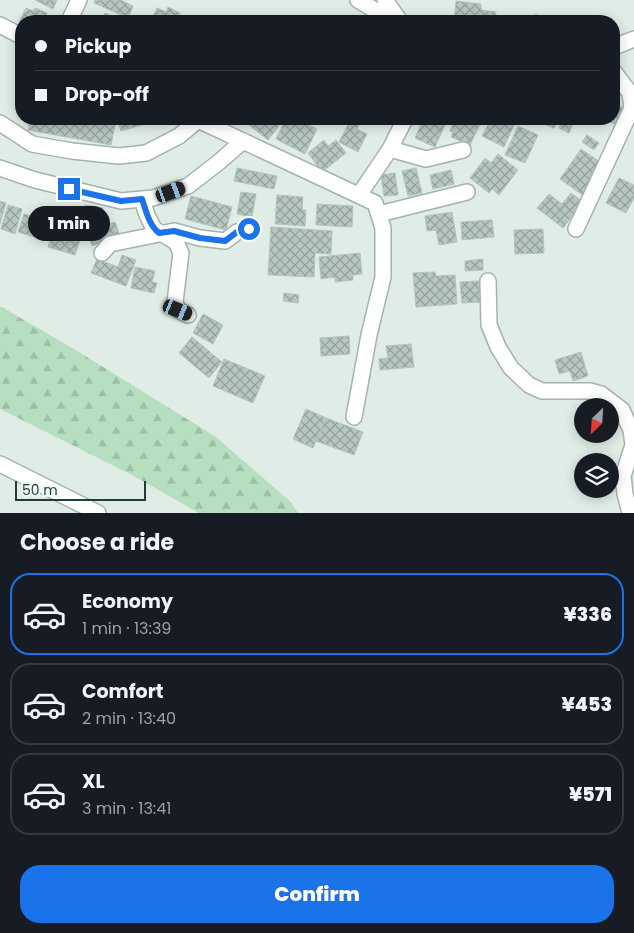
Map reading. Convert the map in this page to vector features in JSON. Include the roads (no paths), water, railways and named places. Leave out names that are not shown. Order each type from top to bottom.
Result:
[{"type":"street","points":[[72,15],[79,0]]},
{"type":"street","points":[[358,0],[383,15]]},
{"type":"street","points":[[385,0],[396,15]]},
{"type":"street","points":[[0,25],[15,33]]},
{"type":"street","points":[[620,45],[634,39]]},
{"type":"street","points":[[576,229],[632,108],[630,93],[620,80]]},
{"type":"street","points":[[0,123],[32,144],[119,156],[146,153],[179,136],[191,125]]},
{"type":"street","points":[[210,125],[375,203],[383,228],[383,277],[369,336],[354,416]]},
{"type":"street","points":[[359,195],[390,149],[403,125]]},
{"type":"street","points":[[0,168],[35,180],[121,201],[153,198],[188,186],[243,141]]},
{"type":"street","points":[[390,149],[426,158],[463,150]]},
{"type":"street","points":[[379,214],[467,192]]},
{"type":"street","points":[[142,199],[154,229],[176,242],[181,253],[175,302],[178,310],[188,314]]},
{"type":"street","points":[[102,253],[110,244],[159,233],[174,231],[200,238],[225,241],[237,232],[249,229]]},
{"type":"street","points":[[488,281],[489,325],[498,347],[511,368],[529,385],[542,391],[590,391],[602,394],[622,410],[631,430],[633,444],[623,476],[625,494],[633,513]]},
{"type":"street","points":[[0,464],[98,513]]}]
